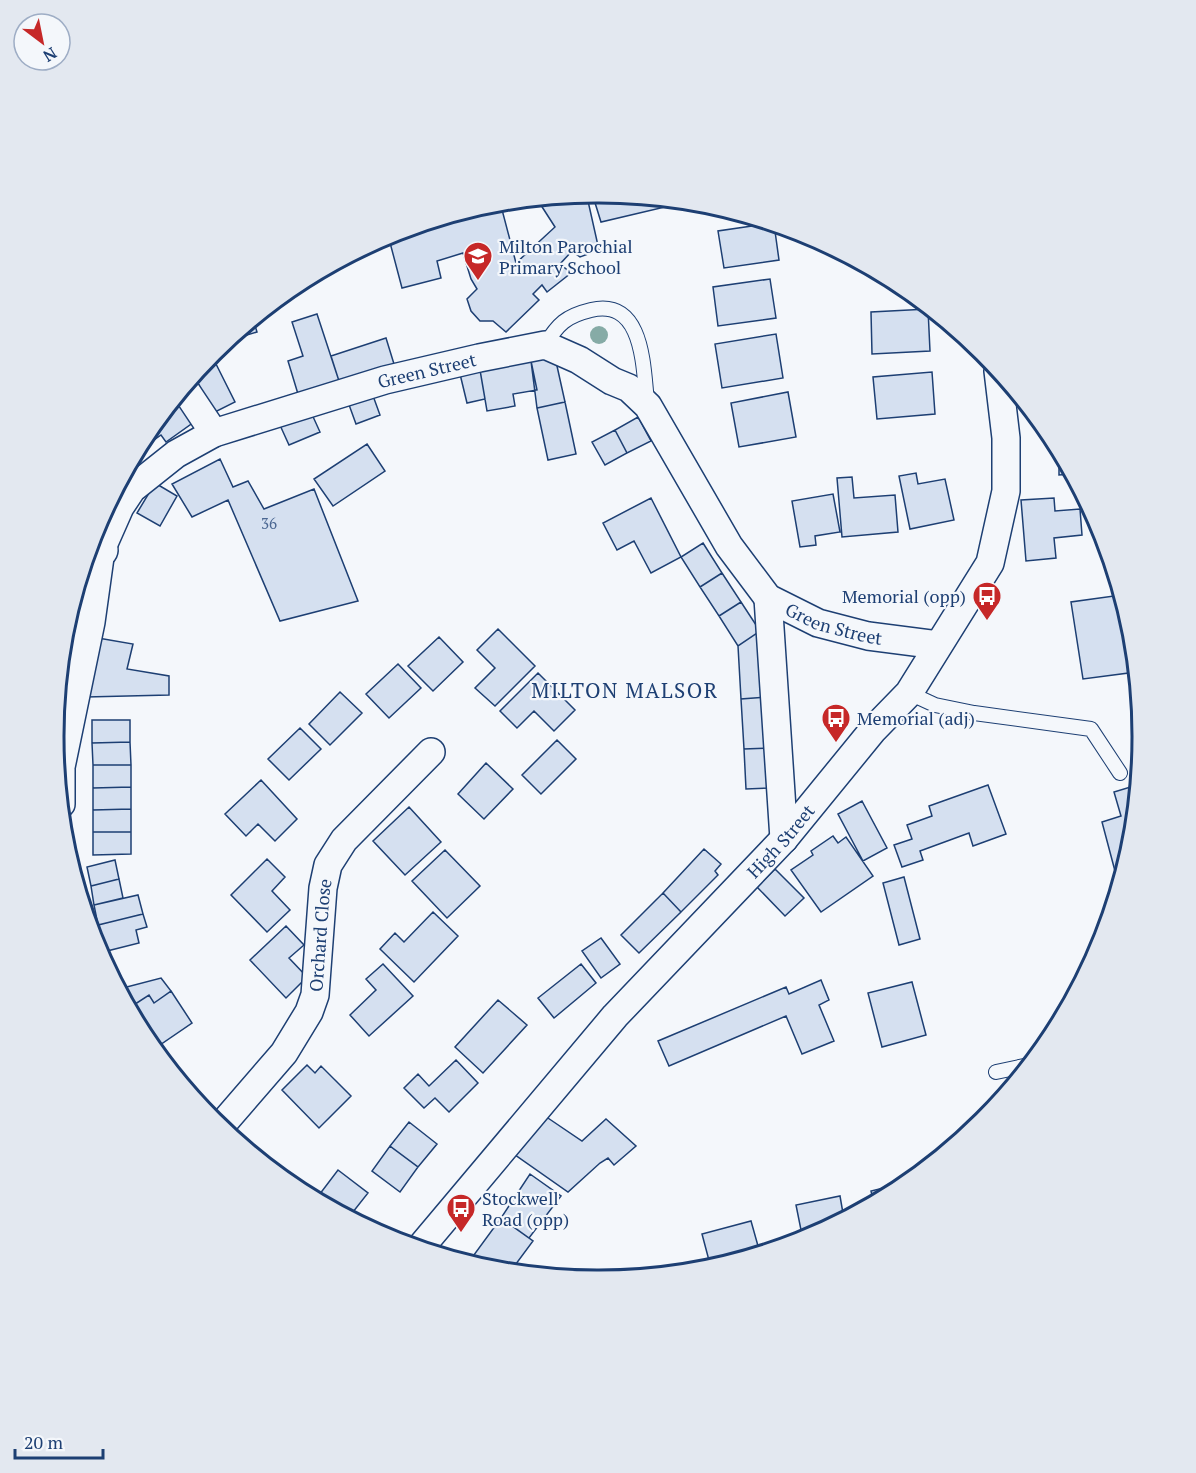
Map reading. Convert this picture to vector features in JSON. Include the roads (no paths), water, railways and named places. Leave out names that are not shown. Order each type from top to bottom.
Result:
[{"type":"street","name":"Green Street","points":[[122,497],[176,454],[214,433],[385,380],[545,345],[579,360],[612,381],[629,388],[648,406],[729,546],[768,598],[818,623],[868,636],[938,645]]},
{"type":"street","name":"High Street","points":[[426,1241],[615,1016],[784,840],[873,730],[909,693],[990,563],[1006,491],[1006,438],[1000,386]]},
{"type":"street","points":[[188,396],[214,433]]},
{"type":"street","name":"Green Street","points":[[65,749],[91,622],[94,564]]},
{"type":"street","points":[[768,598],[784,840]]},
{"type":"street","name":"Orchard Close","points":[[227,1119],[284,1053],[309,1012],[315,995],[323,888],[328,865],[344,840],[431,752]]},
{"type":"lane","points":[[545,345],[557,327],[579,313],[606,308],[619,312],[627,319],[639,341],[648,406]]},
{"type":"lane","points":[[909,693],[935,705],[974,713],[1092,729],[1120,773]]},
{"type":"lane","points":[[996,1072],[1015,1068]]},
{"type":"place","name":"Milton Parochial Primary School","points":[[478,282]]},
{"type":"place","name":"Memorial (opp)","points":[[987,622]]},
{"type":"place","name":"Memorial (adj)","points":[[836,744]]},
{"type":"place","name":"Stockwell Road (opp)","points":[[461,1234]]},
{"type":"district","name":"MILTON MALSOR","points":[[625,690]]}]
